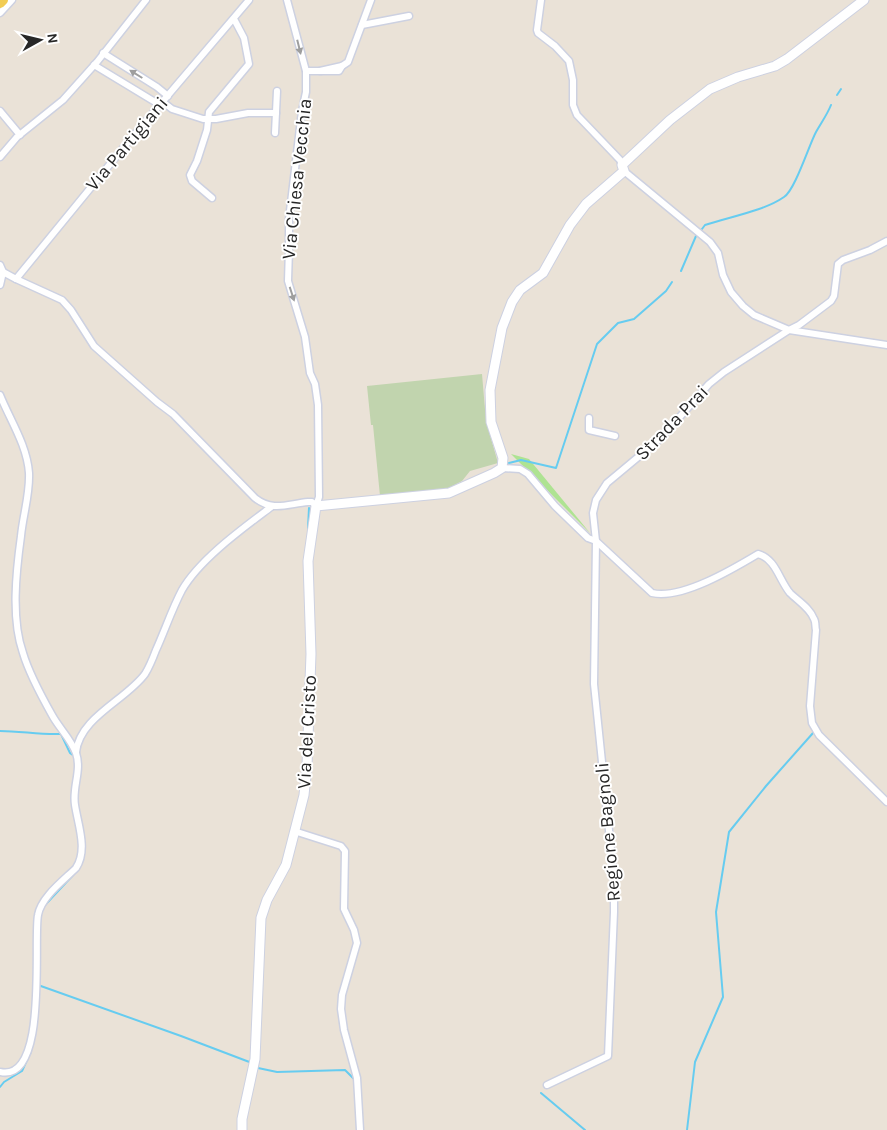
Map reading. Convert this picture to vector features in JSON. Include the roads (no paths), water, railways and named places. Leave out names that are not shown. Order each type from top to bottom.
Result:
[{"type":"main road","points":[[0,3],[3,0]]},
{"type":"street","points":[[0,13],[12,0]]},
{"type":"street","points":[[0,157],[20,135],[63,100],[94,65],[146,0]]},
{"type":"street","name":"Via Partigiani","points":[[16,279],[249,0]]},
{"type":"street","name":"Via Chiesa Vecchia","points":[[287,0],[306,71],[306,92],[289,219],[288,281],[305,337],[310,373],[315,384],[318,405],[319,497],[316,506]]},
{"type":"street","points":[[306,71],[320,71],[346,64],[351,56],[371,0]]},
{"type":"street","points":[[540,0],[537,30],[538,33],[559,49],[569,61],[573,80],[574,110],[620,160],[623,168],[710,242],[718,253],[723,275],[731,292],[743,306],[754,314],[788,330],[887,344]]},
{"type":"street","points":[[502,468],[504,458],[491,422],[490,390],[502,328],[515,296],[543,274],[570,225],[586,204],[670,120],[710,89],[738,77],[779,64],[864,0]]},
{"type":"street","points":[[362,25],[408,16]]},
{"type":"street","points":[[212,198],[192,180],[190,174],[197,161],[207,130],[209,112],[249,64],[244,38],[234,19]]},
{"type":"street","points":[[103,54],[158,87],[168,96]]},
{"type":"street","points":[[94,65],[161,104],[198,119],[276,113]]},
{"type":"street","points":[[275,133],[277,91]]},
{"type":"street","points":[[0,111],[20,135]]},
{"type":"street","name":"Strada Prai","points":[[596,541],[593,513],[596,500],[608,483],[661,438],[709,384],[788,330],[799,325],[831,301],[834,296],[837,268],[840,262],[887,241]]},
{"type":"street","points":[[0,266],[3,272],[62,300],[100,351],[173,414],[262,504],[271,507],[312,502],[316,506],[449,492],[502,468],[520,469],[528,474],[555,506],[588,538],[596,541],[652,593],[661,595],[676,592],[718,577],[758,554],[765,556],[772,563],[783,584],[810,612],[815,620],[816,630],[810,706],[812,723],[819,735],[887,802]]},
{"type":"street","points":[[0,285],[3,272]]},
{"type":"street","points":[[0,395],[25,451],[29,472],[16,589],[18,636],[23,654],[52,715],[76,752],[79,763],[74,793],[81,852],[80,861],[42,903],[38,915],[36,987],[31,1038],[24,1062],[12,1072],[0,1072]]},
{"type":"street","points":[[589,418],[589,430],[614,436]]},
{"type":"street","points":[[250,493],[272,502],[291,504]]},
{"type":"street","name":"Via del Cristo","points":[[242,1130],[242,1119],[255,1058],[261,918],[286,865],[304,795],[307,766],[311,654],[308,561],[316,506]]},
{"type":"street","points":[[76,752],[77,743],[91,723],[133,686],[148,669],[182,590],[198,568],[271,507]]},
{"type":"street","name":"Regione Bagnoli","points":[[547,1085],[608,1056],[614,878],[594,684],[596,541]]},
{"type":"street","points":[[294,831],[341,846],[345,851],[344,909],[356,935],[357,943],[345,986],[341,1009],[344,1030],[357,1078],[360,1130]]},
{"type":"waterway","points":[[837,95],[841,89]]},
{"type":"waterway","points":[[702,229],[705,225],[757,210],[784,197],[793,186],[816,132],[831,105]]},
{"type":"waterway","points":[[681,271],[696,236]]},
{"type":"waterway","points":[[509,463],[521,460],[556,468],[597,344],[618,323],[634,319],[666,291],[672,282]]},
{"type":"waterway","points":[[308,528],[309,508]]},
{"type":"waterway","points":[[0,731],[61,734],[70,753],[74,756]]},
{"type":"waterway","points":[[687,1130],[695,1062],[723,997],[716,912],[729,832],[766,786],[813,733]]},
{"type":"waterway","points":[[45,905],[73,875]]},
{"type":"waterway","points":[[38,985],[252,1063]]},
{"type":"waterway","points":[[30,1054],[32,1044]]},
{"type":"waterway","points":[[0,1087],[4,1082],[22,1071],[28,1058]]},
{"type":"waterway","points":[[258,1068],[277,1072],[345,1070],[354,1079]]},
{"type":"waterway","points":[[541,1093],[585,1130]]}]
